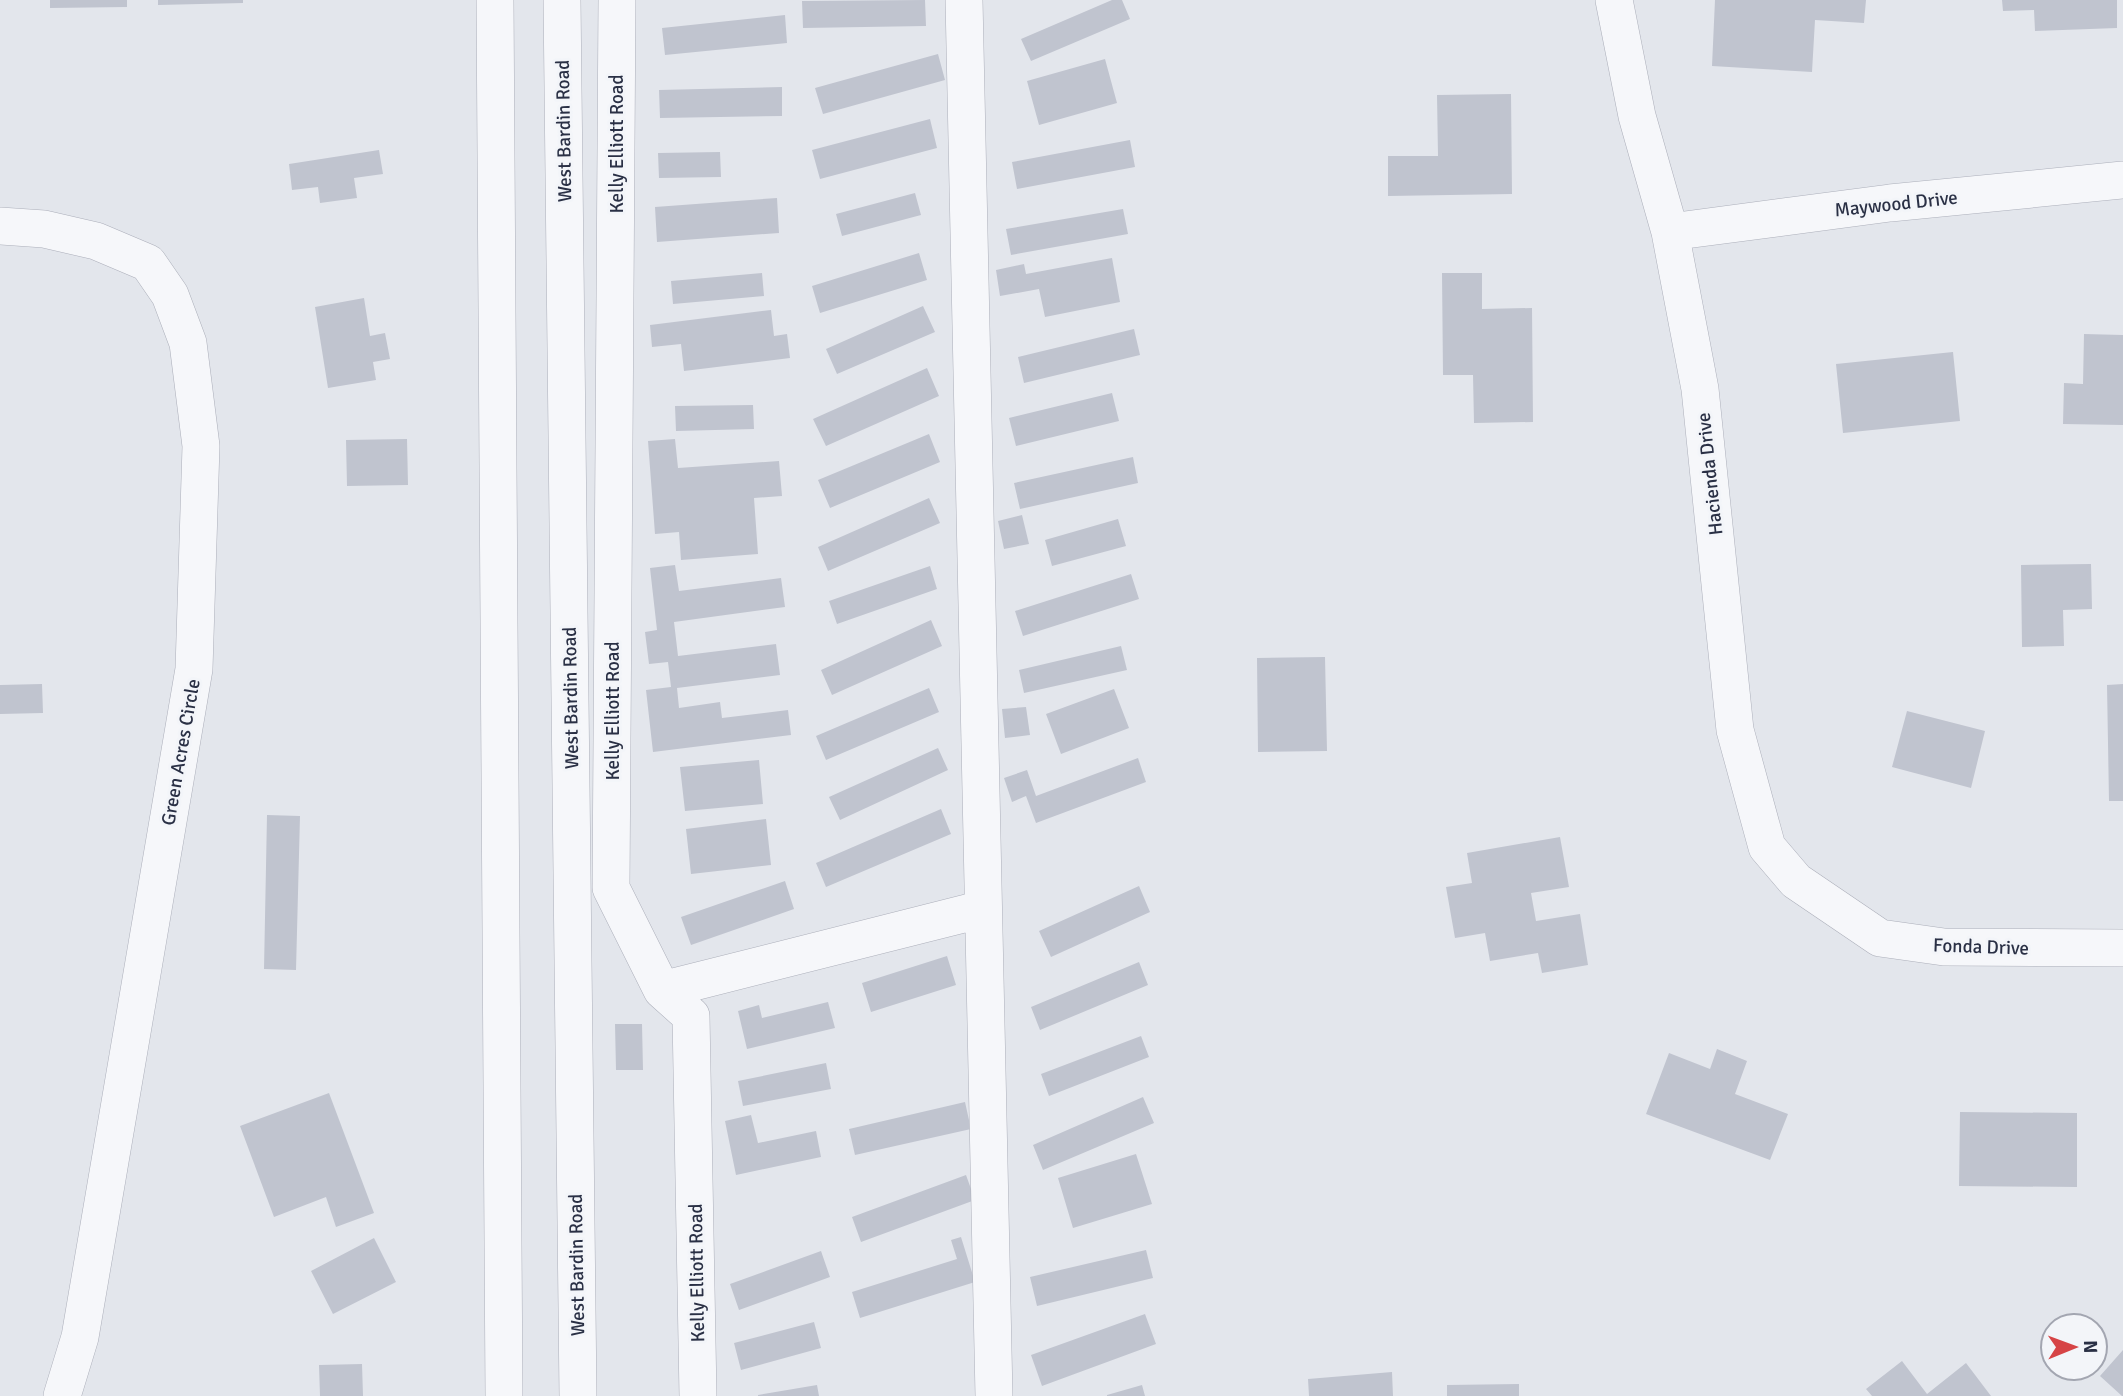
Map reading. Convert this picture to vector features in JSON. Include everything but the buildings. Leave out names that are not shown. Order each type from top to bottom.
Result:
[{"type":"street","points":[[495,0],[504,1396]]},
{"type":"street","name":"West Bardin Road","points":[[562,0],[578,1396]]},
{"type":"street","name":"Kelly Elliott Road","points":[[617,0],[611,888],[663,990],[691,1016],[698,1396]]},
{"type":"street","points":[[964,0],[994,1396]]},
{"type":"street","name":"Hacienda Drive","points":[[1615,0],[1637,116],[1670,232],[1700,389],[1735,730],[1767,847],[1796,881],[1846,914]]},
{"type":"street","name":"Maywood Drive","points":[[1670,232],[1891,203],[2123,180]]},
{"type":"street","name":"Green Acres Circle","points":[[0,226],[44,229],[96,240],[148,263],[170,295],[188,343],[201,446],[194,669],[80,1337],[62,1396]]},
{"type":"street","points":[[663,990],[983,909]]},
{"type":"street","name":"Fonda Drive","points":[[1846,914],[1880,938],[1944,947],[2123,948]]}]
